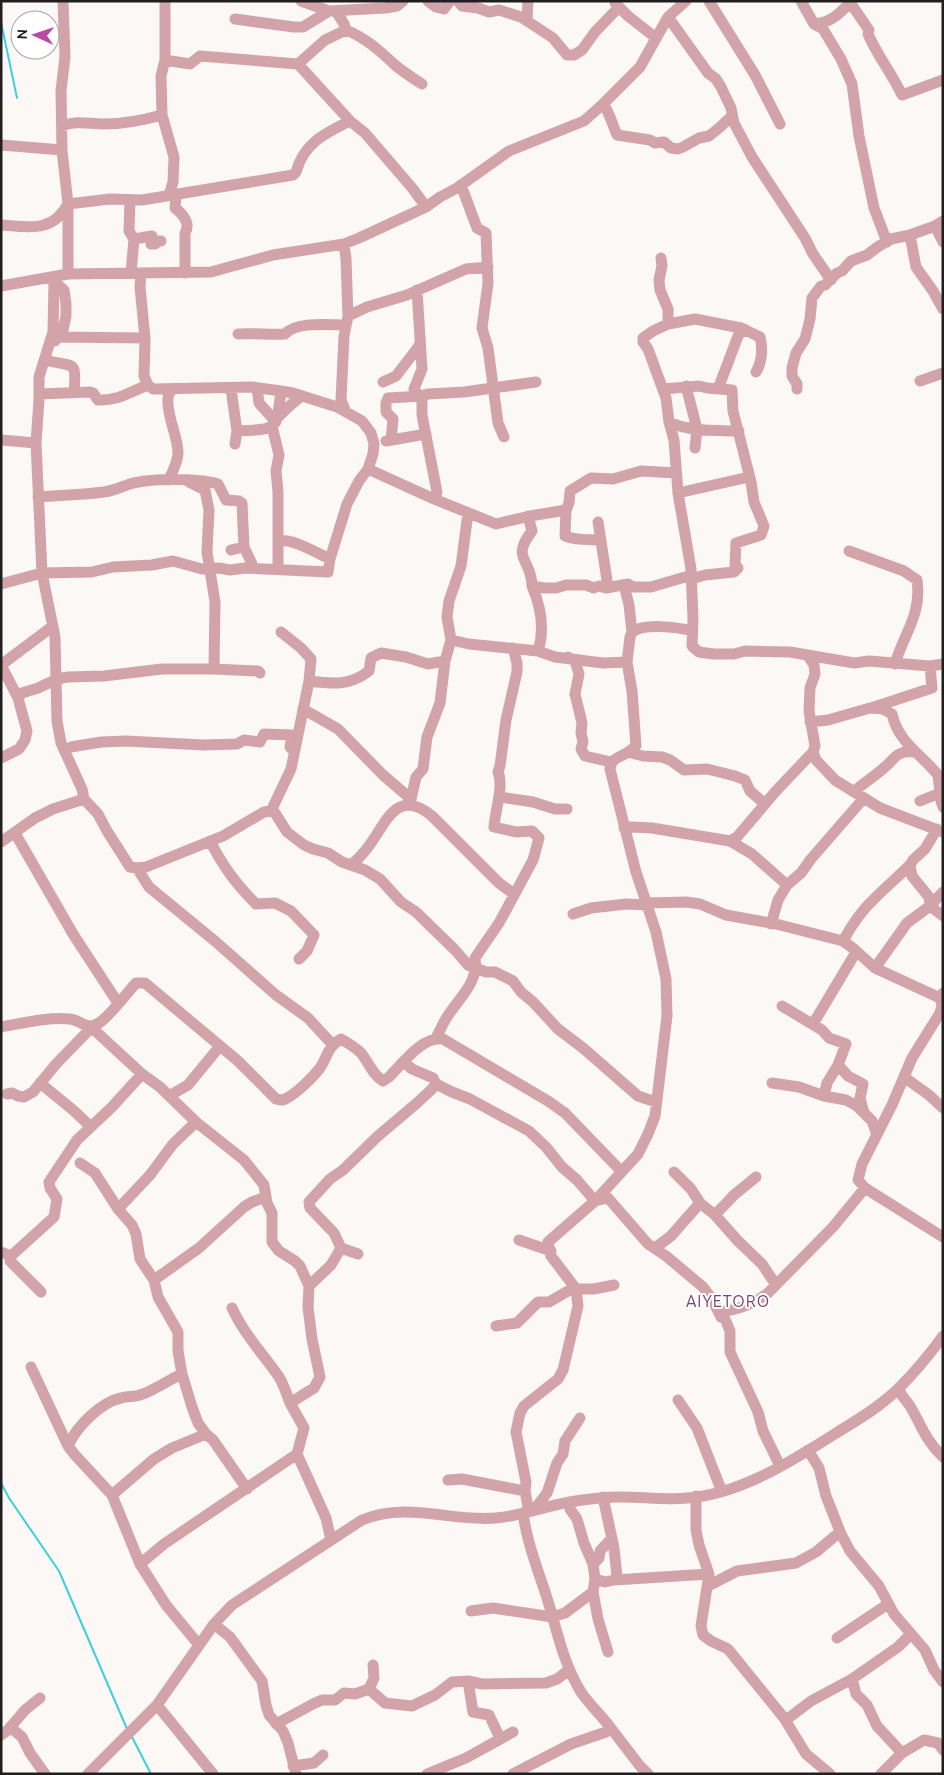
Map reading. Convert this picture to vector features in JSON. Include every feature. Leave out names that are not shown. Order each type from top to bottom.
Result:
[{"type":"street","points":[[63,1],[65,57],[61,91],[62,150],[68,204],[53,332],[39,376],[36,443],[42,573],[53,626],[57,679],[57,721],[61,744],[84,798],[98,814],[130,866],[137,868],[146,867],[222,836],[264,812],[272,810]]},
{"type":"street","points":[[165,1],[165,60],[160,76],[162,114],[174,157],[172,195],[175,208],[181,213],[187,224],[187,229],[184,233],[185,273]]},
{"type":"street","points":[[301,1],[333,11],[386,8],[397,6],[403,1]]},
{"type":"street","points":[[428,1],[436,7],[444,9],[450,1]]},
{"type":"street","points":[[458,1],[462,6],[478,8],[489,12],[501,6],[553,38],[567,55],[574,56],[582,50],[616,4],[656,38]]},
{"type":"street","points":[[527,21],[528,1]]},
{"type":"street","points":[[1,286],[60,277],[211,272],[273,255],[344,244],[426,207],[509,151],[584,121],[640,67],[668,17],[686,1]]},
{"type":"street","points":[[709,1],[755,75],[780,124]]},
{"type":"street","points":[[801,1],[814,24],[823,29],[841,59],[852,84],[859,136],[874,208],[887,242]]},
{"type":"street","points":[[814,24],[822,24],[834,18],[850,2],[869,30],[868,34],[872,44],[881,56],[902,95],[943,80]]},
{"type":"street","points":[[235,19],[302,27],[333,11]]},
{"type":"street","points":[[333,11],[344,24],[346,30]]},
{"type":"street","points":[[668,17],[708,73],[716,79],[752,157],[799,228],[822,270],[831,280]]},
{"type":"street","points":[[298,64],[325,40],[346,30],[360,35],[422,84]]},
{"type":"street","points":[[165,60],[190,64],[200,56],[298,64],[350,121],[365,133],[426,207]]},
{"type":"street","points":[[603,104],[609,111],[617,134],[650,140],[655,143],[664,142],[671,148],[678,149],[699,138],[708,136],[732,116]]},
{"type":"street","points":[[62,126],[71,122],[106,124],[128,122],[162,114]]},
{"type":"street","points":[[68,204],[110,199],[142,200],[293,174],[296,172],[299,162],[312,143],[328,132],[350,121]]},
{"type":"street","points":[[1,144],[62,150]]},
{"type":"street","points":[[461,185],[477,228],[486,233],[488,283],[482,328],[488,348],[498,423],[504,436]]},
{"type":"street","points":[[1,584],[42,573],[92,572],[113,567],[152,565],[173,561],[202,569],[219,568],[230,570],[254,568],[328,572],[330,558],[347,504],[358,481],[368,469],[374,444],[371,433],[362,421],[341,406],[281,391],[257,388],[153,389],[148,385],[144,376],[145,338],[140,287],[136,273],[134,239],[129,231],[130,200]]},
{"type":"street","points":[[1,225],[43,227],[62,214],[68,204]]},
{"type":"street","points":[[797,389],[797,384],[792,376],[792,368],[796,353],[805,339],[812,298],[821,286],[847,267],[851,261],[867,255],[879,246],[901,236],[910,235],[939,223],[943,242]]},
{"type":"street","points":[[910,235],[916,267],[942,306]]},
{"type":"street","points":[[134,239],[152,236],[151,244],[161,241]]},
{"type":"street","points":[[341,406],[347,320],[344,244]]},
{"type":"street","points":[[661,258],[660,290],[668,309],[668,324]]},
{"type":"street","points":[[238,334],[285,334],[289,329],[304,325],[347,320],[357,311],[466,270],[488,267]]},
{"type":"street","points":[[45,358],[53,348],[64,323],[66,304],[60,277]]},
{"type":"street","points":[[417,290],[422,369],[414,389],[422,396],[422,415],[437,492],[434,499]]},
{"type":"street","points":[[756,372],[762,345],[760,336],[744,329],[694,319],[668,324],[653,330],[643,338],[666,398],[669,422],[674,440],[678,493],[691,579],[692,646],[699,652],[713,654],[734,654],[745,651],[790,652],[854,663],[869,661],[930,666],[943,664]]},
{"type":"street","points":[[718,389],[738,336],[744,329]]},
{"type":"street","points":[[57,337],[145,338]]},
{"type":"street","points":[[383,382],[396,376],[420,342]]},
{"type":"street","points":[[45,358],[74,368],[76,372],[74,393]]},
{"type":"street","points":[[920,381],[943,373]]},
{"type":"street","points":[[391,440],[393,420],[386,412],[388,398],[422,396],[536,382]]},
{"type":"street","points":[[39,394],[90,392],[98,400],[105,400],[122,397],[148,385]]},
{"type":"street","points":[[686,386],[697,429],[695,448]]},
{"type":"street","points":[[532,586],[544,588],[556,588],[566,585],[581,585],[594,588],[624,585],[651,587],[684,578],[691,579],[705,575],[734,572],[738,568],[736,565],[736,543],[761,535],[764,526],[754,502],[733,410],[732,390],[699,386],[663,389]]},
{"type":"street","points":[[231,388],[237,431],[235,444]]},
{"type":"street","points":[[257,388],[259,403],[275,422]]},
{"type":"street","points":[[174,389],[170,392],[168,398],[172,424],[177,440],[178,455],[175,480]]},
{"type":"street","points":[[278,569],[278,492],[276,471],[279,455],[275,422],[281,391]]},
{"type":"street","points":[[237,431],[254,430],[275,422],[302,396]]},
{"type":"street","points":[[669,422],[677,426],[697,429],[739,431]]},
{"type":"street","points":[[374,444],[426,434]]},
{"type":"street","points":[[1,440],[36,443]]},
{"type":"street","points":[[368,469],[434,499],[496,524],[528,516],[566,510]]},
{"type":"street","points":[[602,540],[573,540],[565,536],[566,510],[570,491],[591,478],[612,479],[641,471],[676,473]]},
{"type":"street","points":[[678,493],[749,477]]},
{"type":"street","points":[[175,480],[195,484],[205,490],[209,510],[209,568],[215,602],[214,669]]},
{"type":"street","points":[[38,496],[106,492],[120,489],[130,484],[175,480],[206,480],[218,484],[226,500],[241,501],[244,547],[254,568]]},
{"type":"street","points":[[351,865],[366,850],[393,811],[408,802],[416,777],[423,769],[427,737],[440,703],[444,660],[451,640],[447,617],[449,601],[461,566],[468,513]]},
{"type":"street","points":[[528,516],[532,531],[521,550],[532,576],[532,586],[539,602],[542,638],[538,651]]},
{"type":"street","points":[[598,522],[607,580],[606,588]]},
{"type":"street","points":[[278,541],[284,540],[299,544],[330,558]]},
{"type":"street","points":[[231,550],[244,547]]},
{"type":"street","points":[[849,551],[904,570],[917,580],[917,605],[912,626],[895,664]]},
{"type":"street","points":[[529,1512],[525,1491],[526,1482],[516,1432],[518,1419],[524,1406],[558,1379],[563,1370],[578,1306],[576,1288],[551,1256],[548,1242],[595,1201],[638,1154],[655,1116],[667,1016],[666,979],[656,932],[636,872],[610,769],[614,758],[636,746],[632,691],[627,662],[632,632],[629,604],[624,585]]},
{"type":"street","points":[[1,758],[19,749],[25,740],[27,730],[18,698],[1,665],[53,626]]},
{"type":"street","points":[[632,632],[636,629],[677,627],[692,631]]},
{"type":"street","points":[[272,810],[291,769],[309,681],[311,659],[281,632]]},
{"type":"street","points":[[451,640],[469,644],[538,651],[555,657],[603,663],[627,662]]},
{"type":"street","points":[[436,1038],[446,1017],[471,984],[476,968],[475,958],[498,923],[533,860],[539,838],[532,830],[516,832],[494,827],[494,815],[500,797],[500,777],[498,772],[517,663],[513,648]]},
{"type":"street","points":[[309,681],[325,683],[357,681],[369,672],[371,658],[381,654],[406,657],[428,664],[444,660]]},
{"type":"street","points":[[808,656],[814,665],[809,711],[814,746],[813,752],[816,760],[827,774],[880,808],[940,830],[925,849],[912,860],[910,865],[875,898],[842,941]]},
{"type":"street","points":[[568,658],[575,661],[579,674],[575,694],[582,723],[582,749],[585,756],[611,762]]},
{"type":"street","points":[[810,722],[828,720],[932,688],[930,666]]},
{"type":"street","points":[[18,698],[22,693],[57,679],[68,677],[104,676],[162,669],[214,669],[258,671],[260,673]]},
{"type":"street","points":[[870,708],[883,709],[892,714],[895,726],[914,752],[938,775],[943,807]]},
{"type":"street","points":[[303,709],[338,729],[408,802],[421,807],[499,883],[514,894]]},
{"type":"street","points":[[64,750],[101,742],[126,741],[204,745],[237,744],[244,740],[260,742],[264,734],[292,735],[290,747],[294,751]]},
{"type":"street","points":[[628,752],[643,756],[662,757],[684,770],[707,770],[735,776],[745,780],[750,791],[765,804]]},
{"type":"street","points":[[730,841],[737,837],[813,752]]},
{"type":"street","points":[[771,924],[778,900],[787,885],[802,873],[859,795],[862,784],[871,780],[895,756],[900,753],[914,752]]},
{"type":"street","points":[[920,801],[940,793]]},
{"type":"street","points":[[500,797],[533,802],[555,810],[567,809]]},
{"type":"street","points":[[1,842],[35,818],[53,809],[84,798]]},
{"type":"street","points":[[272,810],[287,832],[304,845],[328,853],[380,879],[401,902],[416,912],[468,965],[486,972],[495,972],[513,981],[521,992],[558,1029],[601,1063],[638,1096],[656,1102]]},
{"type":"street","points":[[624,828],[632,826],[652,828],[730,841],[752,854],[787,885]]},
{"type":"street","points":[[15,833],[73,934],[118,1003]]},
{"type":"street","points":[[210,841],[224,868],[256,904],[275,903],[291,911],[314,935],[306,952],[299,959]]},
{"type":"street","points":[[910,865],[912,876],[929,897],[930,906],[943,916]]},
{"type":"street","points":[[137,868],[149,887],[216,942],[276,995],[308,1018],[332,1044]]},
{"type":"street","points":[[875,968],[907,923],[930,906],[943,892]]},
{"type":"street","points":[[573,914],[591,908],[626,904],[686,902],[700,904],[726,915],[842,941],[875,968],[941,996],[942,1005],[940,1013],[912,1058],[862,1164],[858,1180],[865,1188],[943,1237]]},
{"type":"street","points":[[813,1024],[856,952]]},
{"type":"street","points":[[7,1094],[12,1093],[24,1097],[33,1092],[91,1027],[99,1023],[136,983],[145,983],[220,1046],[276,1099],[282,1100],[292,1094],[320,1068],[332,1044],[341,1040],[350,1044],[361,1054],[376,1077],[383,1081],[423,1042],[436,1038],[443,1039],[565,1113],[621,1171]]},
{"type":"street","points":[[782,1006],[822,1030],[829,1038],[846,1044],[824,1096]]},
{"type":"street","points":[[1,1027],[50,1019],[73,1019],[91,1027],[142,1074],[160,1087],[196,1122],[244,1160],[264,1185],[266,1203],[272,1213],[272,1242],[279,1251],[300,1266],[309,1286],[308,1307],[312,1339],[320,1376],[314,1388],[290,1403]]},
{"type":"street","points":[[169,1096],[188,1085],[220,1046]]},
{"type":"street","points":[[404,1062],[412,1069],[433,1078],[436,1084],[470,1098],[528,1131],[546,1147],[562,1167],[577,1180],[595,1201]]},
{"type":"street","points":[[838,1065],[848,1076],[863,1084],[860,1098],[864,1113]]},
{"type":"street","points":[[41,1292],[10,1261],[6,1254],[54,1217],[58,1204],[49,1182],[77,1140],[112,1107],[142,1074]]},
{"type":"street","points":[[904,1077],[943,1108]]},
{"type":"street","points":[[40,1083],[91,1127]]},
{"type":"street","points":[[772,1083],[800,1087],[824,1096],[846,1100],[857,1106],[872,1121],[877,1135]]},
{"type":"street","points":[[358,1254],[341,1248],[334,1233],[310,1208],[310,1202],[330,1179],[343,1170],[436,1084]]},
{"type":"street","points":[[118,1209],[150,1175],[173,1144],[196,1122]]},
{"type":"street","points":[[80,1163],[95,1173],[118,1209],[132,1225],[136,1234],[140,1259],[154,1280],[158,1297],[178,1332],[178,1351],[182,1374],[198,1423],[213,1440],[247,1489]]},
{"type":"street","points":[[674,1172],[683,1180],[700,1203],[762,1264],[776,1285]]},
{"type":"street","points":[[715,1216],[734,1195],[756,1177]]},
{"type":"street","points":[[720,1312],[734,1311],[755,1301],[776,1285],[833,1227],[865,1188]]},
{"type":"street","points":[[154,1280],[199,1248],[244,1207],[266,1197]]},
{"type":"street","points":[[595,1201],[608,1198],[648,1244],[703,1287],[722,1317],[726,1319],[730,1331],[730,1352],[758,1412],[763,1431],[780,1466]]},
{"type":"street","points":[[655,1248],[670,1236],[700,1203]]},
{"type":"street","points":[[518,1240],[551,1251]]},
{"type":"street","points":[[309,1286],[331,1265],[341,1248]]},
{"type":"street","points":[[496,1326],[517,1323],[538,1302],[549,1302],[576,1288],[594,1289],[614,1285]]},
{"type":"street","points":[[232,1308],[257,1349],[280,1379],[290,1403],[304,1428],[297,1454],[326,1518],[331,1540]]},
{"type":"street","points":[[90,1773],[157,1705],[236,1595],[362,1520],[377,1514],[402,1511],[475,1518],[496,1518],[569,1502],[621,1496],[687,1498],[732,1489],[780,1466],[861,1417],[898,1389],[930,1354],[943,1336]]},
{"type":"street","points":[[31,1367],[68,1446],[112,1495],[140,1564],[166,1604],[199,1645]]},
{"type":"street","points":[[68,1446],[80,1427],[109,1402],[140,1395],[182,1374]]},
{"type":"street","points":[[898,1389],[909,1405],[924,1435],[933,1448],[943,1457]]},
{"type":"street","points":[[678,1400],[697,1428],[722,1492]]},
{"type":"street","points":[[580,1418],[565,1441],[563,1454],[555,1468],[547,1493],[529,1512],[525,1524],[538,1575],[569,1670],[581,1692],[648,1774]]},
{"type":"street","points":[[112,1495],[154,1459],[172,1448],[206,1434]]},
{"type":"street","points":[[808,1450],[819,1468],[826,1496],[850,1551],[879,1586],[894,1614],[925,1650],[934,1670],[943,1682]]},
{"type":"street","points":[[140,1564],[164,1544],[297,1454]]},
{"type":"street","points":[[448,1480],[462,1479],[525,1491]]},
{"type":"street","points":[[696,1496],[696,1530],[709,1580],[701,1626],[703,1635],[710,1641],[728,1649],[784,1718],[806,1754],[830,1774]]},
{"type":"street","points":[[603,1498],[612,1538],[617,1577],[614,1580]]},
{"type":"street","points":[[569,1502],[570,1509],[577,1519],[593,1564],[595,1579],[592,1592],[608,1652]]},
{"type":"street","points":[[595,1579],[604,1582],[614,1580],[709,1580],[737,1571],[796,1563],[816,1552],[835,1536],[841,1534]]},
{"type":"street","points":[[593,1564],[598,1558],[600,1551],[612,1538]]},
{"type":"street","points":[[471,1612],[493,1608],[552,1617],[565,1613],[592,1592]]},
{"type":"street","points":[[837,1638],[888,1604]]},
{"type":"street","points":[[214,1624],[230,1637],[262,1681],[267,1710],[288,1743],[295,1770],[314,1762],[324,1755]]},
{"type":"street","points":[[784,1718],[790,1717],[811,1700],[852,1679],[898,1647],[911,1634]]},
{"type":"street","points":[[276,1724],[322,1700],[335,1700],[344,1693],[355,1694],[369,1689],[374,1678],[373,1665]]},
{"type":"street","points":[[369,1689],[385,1703],[412,1706],[435,1695],[452,1682],[468,1681],[482,1684],[546,1683],[557,1679],[569,1670]]},
{"type":"street","points":[[852,1679],[856,1694],[867,1705],[878,1726],[902,1753]]},
{"type":"street","points":[[468,1681],[473,1712],[489,1715],[500,1738]]},
{"type":"street","points":[[1,1735],[24,1710],[40,1698]]},
{"type":"street","points":[[157,1705],[213,1774]]},
{"type":"street","points":[[10,1727],[22,1737],[30,1753],[45,1774]]},
{"type":"street","points":[[513,1774],[549,1754],[600,1734],[610,1727]]},
{"type":"street","points":[[427,1774],[466,1758],[513,1732]]},
{"type":"street","points":[[881,1774],[902,1753],[924,1740],[941,1744]]},
{"type":"waterway","points":[[1,22],[17,98]]},
{"type":"waterway","points":[[1,1483],[9,1498],[59,1571],[127,1729]]},
{"type":"waterway","points":[[132,1737],[151,1774]]},
{"type":"district","name":"AIYETORO","points":[[728,1301]]}]
